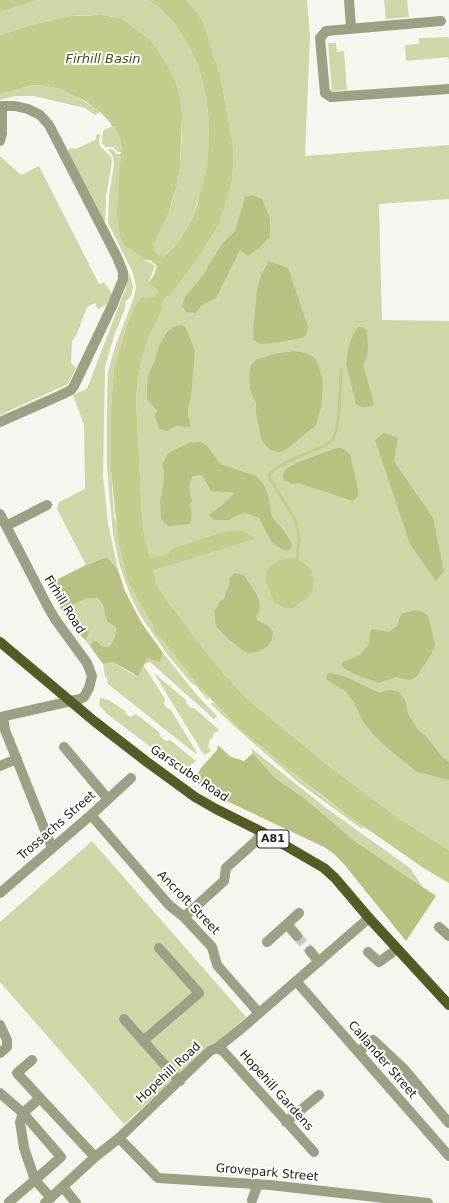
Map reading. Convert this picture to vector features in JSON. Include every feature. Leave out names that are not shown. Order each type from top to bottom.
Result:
[{"type":"main road","name":"Garscube Road","points":[[0,642],[94,721],[147,762],[195,796],[216,810],[262,832],[324,868],[335,878],[369,918],[449,1005]]},
{"type":"street","points":[[349,0],[351,28]]},
{"type":"street","points":[[441,21],[326,31],[320,38],[325,93],[331,97],[449,89]]},
{"type":"street","points":[[0,141],[2,132],[1,106],[19,106],[28,109],[40,115],[49,125],[122,269],[123,279],[116,298],[78,380],[71,390],[0,422]]},
{"type":"street","points":[[6,526],[47,505]]},
{"type":"street","name":"Firhill Road","points":[[0,514],[47,605],[90,667],[92,676],[89,688],[84,697],[72,701]]},
{"type":"street","points":[[52,848],[1,717],[72,701]]},
{"type":"street","points":[[64,748],[108,799]]},
{"type":"street","points":[[0,766],[17,759]]},
{"type":"street","name":"Trossachs Street","points":[[0,893],[131,778]]},
{"type":"street","name":"Ancroft Street","points":[[91,814],[169,904],[184,917],[212,947],[217,965],[259,1014]]},
{"type":"street","points":[[184,917],[224,881],[226,868],[256,841],[262,832]]},
{"type":"street","points":[[267,942],[299,913]]},
{"type":"street","name":"Hopehill Road","points":[[48,1200],[119,1138],[210,1051],[217,1048],[259,1014],[369,918]]},
{"type":"street","points":[[287,924],[297,936]]},
{"type":"street","points":[[439,927],[449,936]]},
{"type":"street","points":[[143,1041],[199,993],[160,948]]},
{"type":"street","points":[[368,952],[379,962],[397,948]]},
{"type":"street","points":[[310,951],[319,962]]},
{"type":"street","name":"Callander Street","points":[[296,981],[449,1156]]},
{"type":"street","points":[[124,1019],[180,1081]]},
{"type":"street","points":[[0,1025],[7,1040],[7,1047],[0,1053]]},
{"type":"street","points":[[358,1052],[373,1040],[405,1070],[449,1123]]},
{"type":"street","name":"Hopehill Gardens","points":[[217,1048],[223,1051],[314,1152]]},
{"type":"street","points":[[32,1060],[17,1073],[95,1158]]},
{"type":"street","points":[[0,1093],[23,1113],[61,1157],[9,1202]]},
{"type":"street","points":[[286,1122],[319,1096]]},
{"type":"street","points":[[40,1098],[23,1113],[20,1122],[24,1148],[35,1180],[48,1200]]},
{"type":"street","name":"Grovepark Street","points":[[119,1138],[158,1178],[258,1184],[345,1199],[428,1203]]},
{"type":"street","points":[[252,1200],[258,1184]]},
{"type":"street","points":[[63,1187],[76,1203]]},
{"type":"shaded area","points":[[38,0],[148,0],[157,6],[174,23],[190,48],[197,63],[205,91],[209,122],[206,171],[202,190],[191,220],[178,243],[164,258],[161,258],[153,252],[153,246],[172,203],[177,186],[180,167],[182,133],[181,102],[173,75],[149,39],[120,18],[86,15],[71,16],[35,24],[0,35],[0,12]]},
{"type":"shaded area","points":[[186,0],[307,0],[310,35],[305,156],[449,145],[449,199],[379,204],[382,320],[449,321],[449,850],[401,820],[330,767],[245,697],[216,665],[166,599],[156,583],[144,535],[142,516],[136,398],[138,378],[149,337],[164,305],[162,303],[167,296],[169,297],[198,258],[219,224],[232,182],[233,166],[233,146],[221,78],[203,22],[197,12]]},
{"type":"shaded area","points":[[384,0],[407,0],[409,17],[386,19]]},
{"type":"shaded area","points":[[448,37],[449,60],[448,57],[406,61],[405,45],[419,44],[419,38]]},
{"type":"shaded area","points":[[328,43],[336,43],[337,52],[344,51],[347,90],[332,91]]},
{"type":"shaded area","points":[[40,85],[61,89],[73,94],[100,112],[95,115],[85,108],[34,96],[15,96],[0,100],[0,94],[20,88]]},
{"type":"shaded area","points":[[114,126],[120,139],[121,152],[118,152],[113,147],[105,147],[102,143],[103,131],[108,128],[110,130],[109,128]]},
{"type":"shaded area","points":[[97,134],[100,135],[100,146],[111,157],[112,161],[106,197],[105,226],[68,151],[70,148],[76,149],[95,140]]},
{"type":"shaded area","points":[[108,149],[112,149],[117,154],[121,154],[120,170],[125,247],[132,250],[145,261],[155,266],[148,283],[158,290],[155,297],[126,328],[114,368],[111,407],[111,470],[114,516],[133,591],[153,626],[154,633],[161,638],[209,698],[208,700],[194,684],[193,685],[167,654],[140,615],[131,597],[119,563],[113,534],[107,467],[108,372],[115,347],[134,297],[136,287],[133,273],[108,223],[109,196],[114,164],[113,157]]},
{"type":"shaded area","points":[[0,156],[21,175],[39,166],[99,284],[104,282],[112,294],[109,303],[98,309],[95,303],[87,307],[76,336],[72,341],[71,363],[76,368],[68,384],[0,415]]},
{"type":"shaded area","points":[[252,195],[262,199],[270,219],[270,237],[248,256],[240,250],[216,298],[202,305],[196,313],[186,312],[182,306],[185,297],[205,273],[222,244],[235,231],[245,197]]},
{"type":"shaded area","points":[[269,261],[288,268],[308,327],[306,335],[302,338],[260,344],[254,340],[253,332],[257,290],[262,273]]},
{"type":"shaded area","points":[[127,270],[133,287],[131,296],[125,302],[125,309],[115,333],[105,366],[103,476],[108,523],[118,570],[107,557],[86,565],[57,509],[59,502],[85,489],[84,425],[73,395],[87,389],[126,287],[124,285]]},
{"type":"shaded area","points":[[181,325],[186,328],[195,351],[191,396],[188,409],[190,427],[177,426],[166,431],[159,429],[155,416],[157,410],[147,399],[147,384],[159,346],[167,332],[175,326]]},
{"type":"shaded area","points":[[358,327],[362,327],[367,330],[367,357],[363,365],[374,405],[369,407],[362,407],[356,404],[346,363],[350,342]]},
{"type":"shaded area","points":[[294,351],[305,353],[314,357],[319,367],[323,383],[321,407],[316,425],[287,449],[279,452],[270,450],[261,439],[256,413],[256,403],[250,389],[249,375],[251,365],[256,360],[274,354]]},
{"type":"shaded area","points":[[384,433],[398,438],[394,461],[433,518],[444,571],[436,581],[410,544],[375,440]]},
{"type":"shaded area","points":[[201,442],[208,447],[220,464],[256,476],[263,483],[269,498],[271,514],[290,540],[292,547],[287,551],[272,543],[259,518],[245,513],[237,515],[229,520],[214,520],[209,515],[235,493],[211,491],[202,475],[192,476],[189,487],[192,501],[189,504],[192,513],[190,524],[168,526],[164,523],[161,518],[160,502],[164,471],[162,465],[168,454],[174,450],[189,443]]},
{"type":"shaded area","points":[[336,448],[342,448],[350,454],[358,489],[358,496],[353,501],[298,483],[291,484],[284,480],[283,474],[286,469],[296,463]]},
{"type":"shaded area","points":[[107,557],[118,570],[125,591],[141,622],[163,653],[160,662],[147,658],[138,676],[113,662],[103,664],[90,646],[93,641],[97,641],[102,646],[108,647],[112,643],[115,636],[116,627],[108,622],[103,605],[97,598],[88,598],[74,604],[73,613],[77,621],[89,632],[86,639],[83,638],[67,619],[46,585],[86,565]]},
{"type":"shaded area","points":[[235,573],[244,575],[256,593],[260,608],[256,617],[258,621],[267,625],[273,631],[272,640],[268,646],[258,652],[248,653],[241,649],[227,638],[216,626],[214,611],[219,602],[224,599],[230,578]]},
{"type":"shaded area","points":[[88,598],[96,598],[103,605],[105,615],[116,627],[115,636],[112,643],[108,647],[102,646],[97,641],[93,641],[90,646],[83,638],[86,639],[85,627],[77,621],[73,613],[74,604]]},
{"type":"shaded area","points":[[415,610],[423,612],[428,616],[435,644],[432,653],[417,676],[413,679],[409,680],[396,677],[379,683],[354,674],[341,665],[343,662],[360,655],[369,644],[372,629],[389,632],[397,626],[401,614]]},
{"type":"shaded area","points":[[163,653],[196,694],[217,716],[214,719],[150,662],[145,664],[144,666],[165,699],[164,704],[171,710],[197,753],[196,754],[108,684],[105,676],[103,664],[113,662],[134,675],[141,668],[147,657],[159,662]]},
{"type":"shaded area","points":[[154,673],[186,700],[186,703],[191,708],[194,708],[217,728],[219,731],[214,733],[208,746],[211,751],[204,755]]},
{"type":"shaded area","points":[[330,673],[346,677],[380,693],[391,690],[399,692],[405,700],[408,714],[418,730],[426,736],[443,758],[449,762],[449,780],[417,772],[385,746],[362,720],[354,702],[345,691],[326,679],[327,674]]},
{"type":"shaded area","points":[[100,698],[109,700],[125,711],[125,713],[130,717],[136,714],[159,732],[160,736],[166,741],[170,740],[196,761],[190,766],[181,770],[106,713],[99,705]]},
{"type":"shaded area","points":[[213,702],[262,748],[328,801],[364,827],[362,829],[299,783],[235,727],[211,704]]},
{"type":"shaded area","points":[[218,745],[231,757],[244,761],[253,753],[274,777],[304,798],[356,842],[436,896],[406,941],[343,863],[333,853],[324,847],[214,795],[194,781],[201,768],[217,750]]},
{"type":"shaded area","points":[[251,748],[326,808],[410,868],[423,887],[356,842],[304,798],[274,777],[253,753]]},
{"type":"shaded area","points":[[92,841],[246,1017],[124,1124],[0,982],[0,922]]},
{"type":"water","points":[[0,0],[38,0],[0,12]]},
{"type":"water","name":"Firhill Basin","points":[[148,0],[186,0],[197,12],[203,22],[221,78],[233,146],[233,166],[232,182],[219,224],[198,258],[169,297],[167,296],[162,303],[164,305],[149,337],[142,359],[136,398],[144,535],[150,558],[169,554],[171,549],[227,531],[244,531],[255,539],[153,570],[156,583],[166,599],[216,665],[245,697],[330,767],[401,820],[449,850],[449,883],[425,869],[347,815],[240,729],[200,688],[161,638],[154,633],[153,626],[128,581],[118,539],[111,470],[111,407],[114,368],[126,328],[137,303],[141,298],[155,297],[158,290],[148,283],[154,275],[157,266],[150,260],[144,260],[132,250],[125,247],[120,237],[117,215],[121,148],[120,139],[114,126],[112,126],[100,112],[85,101],[61,89],[40,85],[29,86],[0,94],[0,35],[35,24],[71,16],[101,15],[120,18],[149,39],[157,49],[173,75],[181,102],[182,116],[180,167],[177,186],[167,216],[153,246],[154,252],[163,258],[178,243],[197,206],[206,171],[209,122],[205,91],[197,63],[190,48],[174,23],[157,6]]},
{"type":"water","points":[[289,558],[297,559],[305,564],[311,570],[314,580],[313,590],[308,597],[293,608],[285,608],[274,602],[266,582],[266,574],[269,567],[280,560]]},
{"type":"waterway","points":[[297,562],[299,540],[297,525],[269,475],[275,469],[291,460],[326,445],[333,439],[339,414],[341,369]]},
{"type":"tunnel","points":[[297,936],[310,951]]}]
